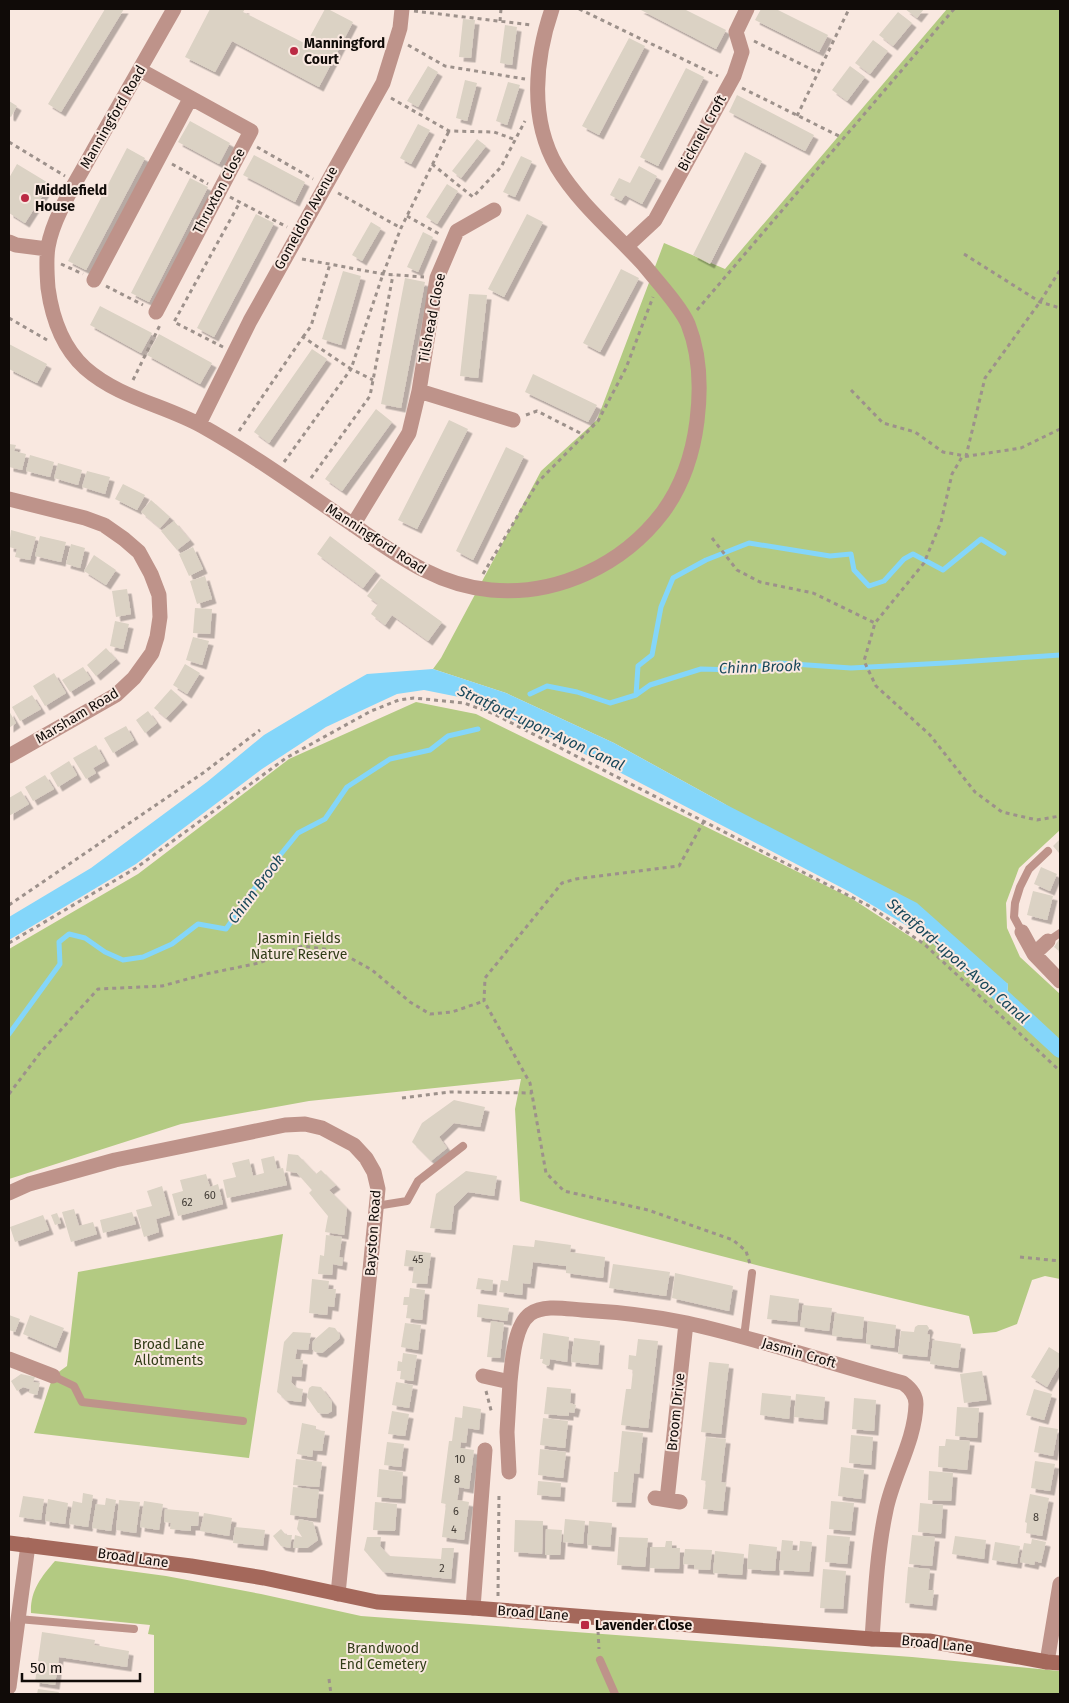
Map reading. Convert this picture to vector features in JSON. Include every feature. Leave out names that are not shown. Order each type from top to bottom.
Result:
[{"type":"street","name":"Manningford Road","points":[[174,9],[76,182],[54,226],[48,253],[48,284],[53,315],[63,338],[76,359],[86,369],[126,394],[199,424],[302,490],[396,555],[431,575],[475,588],[507,591],[547,587],[567,582],[619,555],[643,536],[664,510],[678,487],[695,434],[698,409],[699,375],[687,321],[658,282],[627,246],[585,204],[557,167],[543,132],[538,108],[538,81],[541,44],[552,9]]},
{"type":"street","name":"Gomeldon Avenue","points":[[199,424],[234,352],[298,233],[383,83],[400,28],[401,9]]},
{"type":"street","points":[[736,32],[747,9]]},
{"type":"street","name":"Bicknell Croft","points":[[627,246],[655,220],[730,82],[742,52],[736,32]]},
{"type":"street","name":"Thruxton Close","points":[[140,70],[251,131],[219,191],[160,314]]},
{"type":"street","points":[[94,280],[190,99]]},
{"type":"street","name":"Tilshead Close","points":[[353,525],[409,432],[419,391],[437,278],[457,231],[494,210]]},
{"type":"street","points":[[9,242],[48,253]]},
{"type":"street","points":[[419,391],[513,420]]},
{"type":"street","name":"Marsham Road","points":[[9,499],[84,518],[104,525],[124,539],[139,552],[151,574],[158,595],[160,617],[152,653],[134,678],[116,695],[9,756]]},
{"type":"street","points":[[1022,932],[1034,954],[1060,981]]},
{"type":"street","points":[[1034,954],[1054,937]]},
{"type":"street","name":"Bayston Road","points":[[9,1193],[29,1184],[115,1160],[285,1125],[305,1124],[322,1128],[354,1144],[366,1158],[374,1172],[378,1189],[338,1594]]},
{"type":"street","name":"Jasmin Croft","points":[[509,1472],[507,1432],[514,1348],[521,1326],[530,1314],[550,1307],[617,1312],[686,1323],[744,1337],[903,1382],[913,1390],[916,1402],[913,1427],[886,1509],[877,1569],[872,1639]]},
{"type":"street","name":"Broom Drive","points":[[667,1500],[686,1323]]},
{"type":"street","points":[[9,1359],[53,1376]]},
{"type":"street","points":[[483,1376],[510,1382]]},
{"type":"street","points":[[474,1608],[485,1450]]},
{"type":"street","name":"Broad Lane","points":[[9,1543],[191,1566],[264,1578],[378,1602],[872,1639],[929,1640],[1054,1662]]},
{"type":"street","points":[[9,1687],[28,1545]]},
{"type":"street","points":[[1054,1662],[1060,1584]]},
{"type":"lane","points":[[1022,932],[1014,917],[1014,903],[1029,869],[1048,851]]},
{"type":"lane","points":[[376,1206],[407,1201],[418,1181],[463,1146]]},
{"type":"lane","points":[[744,1337],[752,1273]]},
{"type":"lane","points":[[53,1376],[74,1386],[82,1402],[243,1421]]},
{"type":"lane","points":[[18,1618],[134,1629]]},
{"type":"lane","points":[[600,1660],[615,1694]]},
{"type":"path","points":[[401,9],[547,26]]},
{"type":"path","points":[[500,21],[501,9]]},
{"type":"path","points":[[580,9],[843,138]]},
{"type":"path","points":[[798,116],[849,9]]},
{"type":"path","points":[[687,321],[954,9]]},
{"type":"path","points":[[736,32],[819,73]]},
{"type":"path","points":[[397,38],[445,66],[538,81]]},
{"type":"path","points":[[378,91],[449,131],[494,132],[516,140]]},
{"type":"path","points":[[432,164],[472,197],[501,167],[527,117]]},
{"type":"path","points":[[276,473],[351,369],[383,274],[401,228],[449,131]]},
{"type":"path","points":[[246,141],[401,228]]},
{"type":"path","points":[[9,142],[76,182]]},
{"type":"path","points":[[159,158],[298,233]]},
{"type":"path","points":[[174,322],[240,202]]},
{"type":"path","points":[[407,216],[453,242]]},
{"type":"path","points":[[48,253],[94,280],[234,352]]},
{"type":"path","points":[[964,254],[1040,302],[1060,308]]},
{"type":"path","points":[[286,256],[383,274],[437,278]]},
{"type":"path","points":[[230,444],[311,326],[330,264]]},
{"type":"path","points":[[1060,270],[1040,302],[985,378],[966,456],[962,457],[952,474],[941,522],[924,563],[875,623],[864,661],[876,686],[930,735],[975,792],[1002,812],[1037,820],[1060,816]]},
{"type":"path","points":[[302,490],[370,396],[394,275]]},
{"type":"path","points":[[475,588],[538,482],[598,421],[626,368],[658,282]]},
{"type":"path","points":[[126,394],[160,314]]},
{"type":"path","points":[[9,318],[46,340],[63,338]]},
{"type":"path","points":[[304,337],[351,369],[373,380]]},
{"type":"path","points":[[851,390],[883,422],[915,432],[943,452],[966,456],[1021,448],[1060,429]]},
{"type":"path","points":[[513,420],[537,411],[584,435]]},
{"type":"path","points":[[712,538],[737,570],[760,582],[813,593],[875,623]]},
{"type":"path","points":[[9,943],[136,868],[286,758],[364,715],[399,700],[429,698],[481,709],[858,900],[924,944],[1060,1071]]},
{"type":"path","points":[[9,905],[195,778],[260,730]]},
{"type":"path","points":[[704,821],[679,866],[562,883],[485,978],[484,1001],[530,1083],[546,1173],[564,1191],[648,1210],[733,1240],[746,1251],[752,1273]]},
{"type":"path","points":[[9,1094],[40,1053],[98,989],[162,986],[206,974],[260,963],[303,946],[338,951],[372,970],[410,1002],[430,1014],[452,1012],[484,1001]]},
{"type":"path","points":[[402,1098],[450,1092],[532,1093]]},
{"type":"path","points":[[1020,1257],[1060,1261]]},
{"type":"path","points":[[597,1618],[600,1660]]},
{"type":"path","points":[[329,1679],[332,1694]]},
{"type":"green space","name":"Jasmin Fields Nature Reserve","points":[[947,9],[1060,9],[1060,830],[1019,868],[1006,903],[1007,928],[1020,957],[1060,994],[1060,1279],[1045,1276],[1032,1280],[1017,1324],[996,1332],[973,1334],[969,1316],[744,1262],[520,1201],[515,1109],[521,1079],[309,1101],[181,1124],[9,1179],[9,949],[138,874],[289,759],[416,702],[476,714],[851,898],[920,943],[926,937],[1006,1010],[1008,984],[723,803],[614,743],[506,693],[433,669],[441,658],[541,471],[597,420],[664,243],[725,269]]},
{"type":"green space","name":"Broad Lane Allotments","points":[[283,1234],[249,1458],[34,1433],[53,1376],[67,1366],[78,1272]]},
{"type":"green space","name":"Brandwood End Cemetery","points":[[55,1561],[166,1576],[361,1616],[912,1657],[1060,1671],[1060,1694],[154,1694],[154,1635],[148,1634],[150,1625],[31,1613],[34,1591]]},
{"type":"water","points":[[433,669],[506,693],[614,743],[723,803],[917,903],[1008,984],[1006,1010],[926,937],[850,892],[571,747],[469,699],[424,690],[397,694],[326,727],[262,769],[136,864],[9,940],[9,917],[91,868],[207,782],[264,735],[367,674]]},
{"type":"building","points":[[105,9],[124,9],[61,112],[48,104]]},
{"type":"building","name":"Manningford Court","points":[[210,9],[245,9],[243,12],[306,44],[325,9],[353,22],[319,87],[232,41],[215,72],[185,57]]},
{"type":"building","points":[[639,9],[684,9],[726,30],[716,49]]},
{"type":"building","points":[[761,9],[776,9],[828,35],[819,52],[755,20]]},
{"type":"building","points":[[905,9],[924,9],[917,18]]},
{"type":"building","points":[[898,12],[912,23],[893,46],[879,35]]},
{"type":"building","points":[[463,19],[475,20],[471,58],[459,57]]},
{"type":"building","points":[[505,25],[517,27],[512,65],[500,63]]},
{"type":"building","points":[[629,38],[645,46],[599,135],[582,126]]},
{"type":"building","points":[[873,40],[888,51],[870,74],[855,63]]},
{"type":"building","points":[[428,66],[438,72],[418,107],[407,101]]},
{"type":"building","points":[[850,66],[865,77],[847,101],[832,90]]},
{"type":"building","points":[[686,68],[704,77],[658,166],[640,157]]},
{"type":"building","points":[[465,80],[477,83],[467,121],[456,118]]},
{"type":"building","points":[[508,82],[520,85],[507,125],[496,121]]},
{"type":"building","points":[[737,95],[814,135],[805,151],[729,112]]},
{"type":"building","points":[[9,101],[17,106],[11,117],[9,116]]},
{"type":"building","points":[[190,121],[230,143],[219,164],[178,142]]},
{"type":"building","points":[[418,124],[430,130],[411,164],[400,158]]},
{"type":"building","points":[[477,139],[486,146],[461,178],[452,171]]},
{"type":"building","points":[[127,148],[145,158],[86,270],[68,261]]},
{"type":"building","points":[[745,152],[762,161],[710,264],[693,255]]},
{"type":"building","points":[[254,155],[305,182],[295,202],[243,175]]},
{"type":"building","points":[[521,156],[532,161],[515,197],[503,192]]},
{"type":"building","name":"Middlefield House","points":[[17,164],[50,184],[25,223],[9,213],[9,178]]},
{"type":"building","points":[[639,166],[657,176],[642,204],[625,195],[621,201],[610,195],[619,178],[630,183]]},
{"type":"building","points":[[190,178],[208,187],[149,302],[131,293]]},
{"type":"building","points":[[447,184],[458,191],[437,224],[426,217]]},
{"type":"building","points":[[256,214],[274,223],[214,337],[197,328]]},
{"type":"building","points":[[527,214],[543,222],[504,297],[488,289]]},
{"type":"building","points":[[371,222],[381,228],[362,261],[352,255]]},
{"type":"building","points":[[423,232],[433,237],[418,272],[407,267]]},
{"type":"building","points":[[621,269],[639,278],[600,352],[583,343]]},
{"type":"building","points":[[343,271],[361,276],[341,345],[322,339]]},
{"type":"building","points":[[405,278],[425,282],[401,408],[381,404]]},
{"type":"building","points":[[469,294],[487,295],[478,378],[460,376]]},
{"type":"building","points":[[100,306],[152,333],[141,353],[90,325]]},
{"type":"building","points":[[159,334],[212,363],[200,384],[147,355]]},
{"type":"building","points":[[9,344],[47,364],[37,383],[9,369]]},
{"type":"building","points":[[312,349],[327,359],[269,443],[254,432]]},
{"type":"building","points":[[533,374],[597,405],[588,422],[525,392]]},
{"type":"building","points":[[376,409],[392,422],[342,491],[325,479]]},
{"type":"building","points":[[449,420],[468,429],[417,529],[398,520]]},
{"type":"building","points":[[9,444],[16,445],[14,451],[26,454],[22,470],[9,467]]},
{"type":"building","points":[[506,447],[524,456],[473,560],[456,551]]},
{"type":"building","points":[[30,455],[54,462],[50,477],[26,471]]},
{"type":"building","points":[[58,463],[82,470],[78,485],[54,478]]},
{"type":"building","points":[[87,471],[110,477],[105,494],[82,487]]},
{"type":"building","points":[[123,484],[145,495],[137,510],[115,499]]},
{"type":"building","points":[[151,500],[170,517],[160,528],[141,512]]},
{"type":"building","points":[[174,521],[190,540],[177,550],[161,531]]},
{"type":"building","points":[[11,530],[36,537],[30,560],[15,557],[17,549],[9,547]]},
{"type":"building","points":[[40,536],[66,542],[61,562],[35,556]]},
{"type":"building","points":[[330,536],[376,571],[363,588],[317,554]]},
{"type":"building","points":[[71,544],[85,548],[80,568],[66,564]]},
{"type":"building","points":[[193,547],[203,569],[189,576],[179,554]]},
{"type":"building","points":[[94,555],[116,570],[106,585],[84,571]]},
{"type":"building","points":[[205,576],[212,599],[197,604],[190,581]]},
{"type":"building","points":[[381,578],[442,622],[428,641],[392,615],[385,625],[371,614],[378,604],[367,596]]},
{"type":"building","points":[[127,589],[131,614],[116,617],[112,591]]},
{"type":"building","points":[[195,608],[212,609],[210,634],[193,633]]},
{"type":"building","points":[[115,621],[129,624],[123,649],[110,646]]},
{"type":"building","points":[[193,637],[209,641],[202,665],[186,660]]},
{"type":"building","points":[[106,648],[116,659],[96,676],[87,665]]},
{"type":"building","points":[[185,664],[200,673],[187,694],[173,685]]},
{"type":"building","points":[[83,667],[91,679],[70,692],[62,680]]},
{"type":"building","points":[[54,673],[66,693],[45,706],[33,686]]},
{"type":"building","points":[[171,689],[183,700],[166,718],[154,708]]},
{"type":"building","points":[[32,695],[41,709],[20,721],[12,707]]},
{"type":"building","points":[[9,711],[16,723],[9,728]]},
{"type":"building","points":[[148,711],[157,723],[145,733],[136,720]]},
{"type":"building","points":[[126,726],[134,740],[113,753],[104,738]]},
{"type":"building","points":[[96,745],[105,761],[93,768],[96,773],[86,779],[73,758]]},
{"type":"building","points":[[69,761],[77,775],[58,787],[50,773]]},
{"type":"building","points":[[45,775],[54,789],[33,801],[25,787]]},
{"type":"building","points":[[21,791],[29,804],[9,816],[9,798]]},
{"type":"building","points":[[1060,839],[1060,854],[1053,846]]},
{"type":"building","points":[[1041,867],[1057,874],[1050,891],[1034,884]]},
{"type":"building","points":[[1033,891],[1053,896],[1047,920],[1027,915]]},
{"type":"building","points":[[1060,938],[1060,952],[1054,947]]},
{"type":"building","points":[[454,1100],[485,1107],[480,1127],[454,1123],[439,1137],[447,1148],[431,1161],[412,1142],[422,1123]]},
{"type":"building","points":[[288,1154],[298,1155],[316,1174],[321,1170],[336,1185],[329,1190],[347,1208],[344,1235],[325,1232],[328,1216],[309,1193],[312,1190],[297,1173],[286,1171]]},
{"type":"building","points":[[274,1156],[277,1169],[283,1168],[287,1185],[227,1198],[223,1180],[236,1177],[232,1163],[249,1159],[253,1176],[264,1173],[261,1159]]},
{"type":"building","points":[[466,1171],[497,1176],[494,1196],[468,1192],[454,1206],[451,1230],[430,1228],[436,1194]]},
{"type":"building","points":[[206,1174],[210,1187],[218,1184],[223,1204],[178,1216],[172,1194],[183,1191],[180,1180]]},
{"type":"building","points":[[162,1186],[170,1215],[156,1219],[159,1232],[144,1237],[136,1210],[152,1206],[147,1191]]},
{"type":"building","points":[[74,1209],[79,1226],[93,1222],[97,1234],[71,1242],[62,1212]]},
{"type":"building","points":[[132,1212],[136,1224],[103,1233],[100,1220]]},
{"type":"building","points":[[57,1213],[61,1223],[55,1225],[51,1215]]},
{"type":"building","points":[[43,1215],[49,1230],[15,1242],[10,1227]]},
{"type":"building","points":[[326,1235],[342,1237],[339,1257],[343,1258],[342,1266],[333,1264],[332,1275],[318,1274],[320,1255],[324,1256]]},
{"type":"building","points":[[535,1240],[571,1245],[570,1252],[605,1257],[603,1278],[566,1273],[566,1266],[533,1262],[530,1284],[523,1283],[522,1295],[499,1292],[501,1280],[508,1281],[513,1245],[534,1247]]},
{"type":"building","points":[[406,1250],[431,1253],[427,1284],[412,1283],[414,1267],[404,1266]]},
{"type":"building","points":[[613,1264],[670,1272],[666,1296],[609,1288]]},
{"type":"building","points":[[675,1273],[733,1286],[729,1311],[672,1298]]},
{"type":"building","points":[[478,1278],[493,1280],[492,1291],[476,1289]]},
{"type":"building","points":[[312,1279],[329,1281],[328,1289],[336,1289],[334,1307],[328,1306],[327,1315],[309,1313]]},
{"type":"building","points":[[410,1288],[425,1290],[422,1320],[406,1318],[408,1305],[403,1305],[404,1297],[409,1297]]},
{"type":"building","points":[[770,1295],[799,1299],[797,1322],[767,1319]]},
{"type":"building","points":[[478,1304],[509,1308],[507,1321],[477,1317]]},
{"type":"building","points":[[803,1305],[832,1308],[829,1331],[800,1327]]},
{"type":"building","points":[[835,1313],[864,1317],[862,1339],[832,1336]]},
{"type":"building","points":[[9,1315],[20,1319],[15,1332],[9,1330]]},
{"type":"building","points":[[30,1315],[64,1328],[56,1348],[23,1334]]},
{"type":"building","points":[[491,1321],[504,1323],[500,1358],[487,1357]]},
{"type":"building","points":[[868,1321],[896,1325],[894,1348],[866,1344]]},
{"type":"building","points":[[405,1323],[421,1325],[418,1350],[401,1347]]},
{"type":"building","points":[[927,1325],[929,1328],[927,1334],[930,1335],[927,1357],[898,1354],[901,1331],[914,1332],[915,1327]]},
{"type":"building","points":[[329,1327],[335,1328],[340,1335],[339,1339],[322,1353],[315,1352],[312,1349],[313,1341]]},
{"type":"building","points":[[293,1332],[311,1333],[308,1350],[297,1349],[295,1359],[303,1360],[301,1377],[292,1376],[291,1382],[297,1388],[303,1389],[301,1402],[286,1400],[277,1392],[284,1342]]},
{"type":"building","points":[[543,1333],[569,1337],[567,1362],[550,1359],[548,1366],[542,1363],[543,1359],[540,1359]]},
{"type":"building","points":[[574,1338],[600,1341],[598,1365],[571,1362]]},
{"type":"building","points":[[638,1339],[658,1341],[648,1428],[621,1425],[626,1389],[631,1389],[633,1370],[628,1369],[629,1355],[636,1356]]},
{"type":"building","points":[[933,1340],[961,1344],[958,1368],[930,1364]]},
{"type":"building","points":[[1049,1347],[1060,1354],[1060,1364],[1047,1387],[1031,1377]]},
{"type":"building","points":[[403,1353],[417,1355],[413,1381],[400,1379],[401,1371],[397,1371],[398,1361],[402,1362]]},
{"type":"building","points":[[709,1362],[729,1364],[721,1434],[701,1432]]},
{"type":"building","points":[[982,1371],[987,1400],[964,1403],[960,1374]]},
{"type":"building","points":[[21,1374],[35,1377],[33,1382],[40,1383],[37,1395],[29,1393],[30,1389],[23,1387],[17,1391],[11,1381]]},
{"type":"building","points":[[396,1382],[413,1385],[409,1408],[392,1405]]},
{"type":"building","points":[[312,1386],[321,1387],[332,1402],[332,1411],[327,1414],[318,1413],[307,1397],[309,1388]]},
{"type":"building","points":[[547,1387],[571,1389],[570,1403],[576,1405],[574,1413],[569,1412],[569,1416],[544,1414]]},
{"type":"building","points":[[1034,1389],[1052,1394],[1044,1420],[1026,1415]]},
{"type":"building","points":[[762,1393],[791,1396],[789,1419],[760,1415]]},
{"type":"building","points":[[796,1394],[825,1397],[823,1420],[794,1417]]},
{"type":"building","points":[[854,1398],[876,1400],[874,1431],[852,1429]]},
{"type":"building","points":[[463,1406],[481,1409],[479,1430],[468,1428],[466,1443],[461,1442],[460,1448],[474,1450],[469,1489],[459,1487],[457,1500],[469,1502],[464,1540],[442,1537],[446,1504],[441,1503],[449,1441],[452,1441],[455,1417],[462,1418]]},
{"type":"building","points":[[957,1407],[979,1408],[977,1438],[955,1436]]},
{"type":"building","points":[[392,1411],[409,1414],[405,1436],[388,1434]]},
{"type":"building","points":[[543,1418],[568,1421],[565,1448],[540,1445]]},
{"type":"building","points":[[302,1423],[316,1426],[316,1430],[325,1431],[322,1451],[313,1450],[312,1457],[297,1454]]},
{"type":"building","points":[[1039,1426],[1058,1429],[1053,1456],[1034,1452]]},
{"type":"building","points":[[622,1431],[643,1433],[639,1474],[634,1473],[631,1503],[612,1502],[614,1472],[618,1472]]},
{"type":"building","points":[[851,1435],[873,1437],[871,1465],[849,1463]]},
{"type":"building","points":[[706,1437],[726,1439],[721,1482],[726,1483],[723,1511],[703,1509],[706,1481],[701,1480]]},
{"type":"building","points":[[946,1439],[970,1441],[967,1470],[938,1467],[939,1446],[945,1446]]},
{"type":"building","points":[[387,1442],[404,1444],[401,1467],[384,1465]]},
{"type":"building","points":[[540,1449],[566,1452],[563,1478],[538,1475]]},
{"type":"building","points":[[296,1459],[322,1462],[319,1487],[293,1485]]},
{"type":"building","points":[[1035,1461],[1055,1464],[1050,1491],[1031,1488]]},
{"type":"building","points":[[841,1467],[864,1470],[861,1499],[838,1496]]},
{"type":"building","points":[[379,1469],[403,1472],[401,1499],[377,1497]]},
{"type":"building","points":[[929,1471],[953,1473],[951,1501],[928,1500]]},
{"type":"building","points":[[538,1481],[561,1483],[560,1497],[537,1495]]},
{"type":"building","points":[[293,1487],[319,1490],[316,1518],[290,1515]]},
{"type":"building","points":[[83,1493],[93,1495],[88,1527],[69,1524],[73,1501],[82,1503]]},
{"type":"building","points":[[1030,1494],[1049,1498],[1042,1536],[1026,1533],[1027,1523],[1025,1522]]},
{"type":"building","points":[[23,1496],[44,1499],[41,1520],[19,1517]]},
{"type":"building","points":[[106,1498],[116,1500],[111,1531],[92,1528],[96,1504],[105,1505]]},
{"type":"building","points":[[48,1499],[68,1503],[65,1524],[45,1521]]},
{"type":"building","points":[[119,1500],[140,1502],[136,1533],[116,1530]]},
{"type":"building","points":[[144,1501],[163,1504],[159,1530],[140,1527]]},
{"type":"building","points":[[831,1501],[854,1503],[851,1531],[829,1529]]},
{"type":"building","points":[[375,1502],[397,1504],[395,1531],[373,1530]]},
{"type":"building","points":[[920,1503],[943,1505],[941,1534],[918,1532]]},
{"type":"building","points":[[165,1509],[199,1512],[198,1526],[191,1526],[191,1531],[170,1529],[171,1523],[164,1522]]},
{"type":"building","points":[[204,1513],[232,1518],[229,1536],[200,1531]]},
{"type":"building","points":[[299,1519],[313,1522],[318,1540],[307,1548],[293,1548],[295,1535],[302,1537],[297,1529]]},
{"type":"building","points":[[565,1519],[585,1521],[583,1544],[563,1542]]},
{"type":"building","points":[[515,1520],[543,1521],[542,1554],[514,1552]]},
{"type":"building","points":[[589,1521],[612,1523],[610,1547],[587,1545]]},
{"type":"building","points":[[235,1527],[265,1530],[263,1546],[233,1543]]},
{"type":"building","points":[[281,1529],[286,1535],[292,1535],[290,1548],[281,1546],[273,1536]]},
{"type":"building","points":[[546,1529],[562,1530],[560,1555],[545,1555]]},
{"type":"building","points":[[827,1535],[850,1537],[847,1564],[825,1562]]},
{"type":"building","points":[[912,1535],[935,1537],[932,1566],[909,1564]]},
{"type":"building","points":[[955,1536],[986,1540],[984,1559],[952,1554]]},
{"type":"building","points":[[367,1537],[381,1537],[380,1546],[389,1556],[441,1559],[442,1548],[454,1548],[451,1579],[383,1572],[364,1550]]},
{"type":"building","points":[[619,1537],[648,1538],[645,1567],[617,1565]]},
{"type":"building","points":[[1032,1539],[1046,1542],[1041,1563],[1035,1561],[1034,1565],[1020,1562],[1024,1543],[1031,1544]]},
{"type":"building","points":[[782,1540],[793,1541],[792,1550],[799,1551],[800,1541],[812,1542],[809,1572],[779,1570]]},
{"type":"building","points":[[666,1541],[672,1541],[672,1548],[680,1548],[679,1569],[650,1568],[650,1547],[665,1547]]},
{"type":"building","points":[[995,1542],[1020,1546],[1017,1564],[992,1560]]},
{"type":"building","points":[[749,1544],[777,1547],[775,1571],[747,1569]]},
{"type":"building","points":[[685,1549],[712,1550],[710,1570],[694,1569],[694,1565],[683,1564]]},
{"type":"building","points":[[715,1551],[744,1554],[742,1575],[713,1573]]},
{"type":"building","points":[[908,1567],[930,1569],[928,1590],[934,1590],[932,1606],[905,1603]]},
{"type":"building","points":[[823,1569],[846,1571],[843,1609],[820,1608]]},
{"type":"building","points":[[42,1632],[95,1640],[94,1645],[129,1651],[127,1667],[59,1657],[55,1685],[35,1682]]},
{"type":"building","points":[[38,1689],[59,1692],[58,1694],[37,1694]]},
{"type":"waterway","points":[[636,695],[638,666],[652,655],[661,607],[673,578],[706,560],[749,543],[830,556],[851,554],[854,570],[869,586],[884,581],[904,559],[913,554],[943,570],[981,539],[1004,553]]},
{"type":"waterway","name":"Chinn Brook","points":[[530,694],[547,686],[577,692],[610,703],[636,695],[650,685],[701,669],[736,670],[779,663],[851,668],[1060,655]]},
{"type":"waterway","name":"Chinn Brook","points":[[9,1034],[60,964],[59,942],[69,934],[85,938],[105,952],[123,960],[143,957],[172,944],[198,924],[226,929],[264,875],[298,833],[325,819],[347,787],[390,759],[430,750],[448,736],[478,729]]},
{"type":"waterway","name":"Stratford-upon-Avon Canal","points":[[992,987],[1060,1050]]},
{"type":"place","name":"Manningford Court","points":[[294,51]]},
{"type":"place","name":"Middlefield House","points":[[25,198]]},
{"type":"place","name":"Lavender Close","points":[[585,1625]]}]
